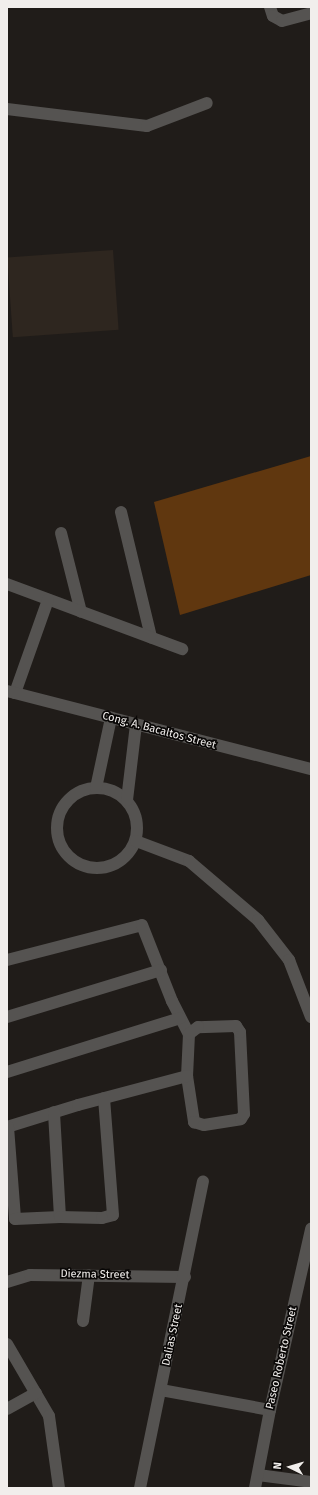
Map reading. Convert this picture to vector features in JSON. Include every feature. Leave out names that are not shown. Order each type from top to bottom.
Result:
[{"type":"street","points":[[270,7],[273,16],[282,21],[311,13]]},
{"type":"street","points":[[7,109],[147,126],[207,103]]},
{"type":"street","points":[[121,512],[151,637]]},
{"type":"street","points":[[61,533],[81,612]]},
{"type":"street","points":[[7,584],[182,649]]},
{"type":"street","points":[[11,692],[48,600]]},
{"type":"street","name":"Cong. A. Bacaltos Street","points":[[11,692],[311,769]]},
{"type":"street","points":[[96,788],[111,718]]},
{"type":"street","points":[[126,800],[136,725]]},
{"type":"street","points":[[96,788],[112,790],[126,800],[135,812],[138,827],[136,841],[128,854],[117,864],[102,869],[88,868],[74,861],[64,850],[57,827],[65,804],[78,793],[96,788]]},
{"type":"street","points":[[136,841],[189,861],[258,920],[289,960],[311,1017]]},
{"type":"street","points":[[7,960],[142,925],[180,1018],[189,1034],[187,1076],[194,1122],[204,1125],[241,1119],[244,1114],[240,1032],[236,1026],[198,1027],[189,1034]]},
{"type":"street","points":[[7,1017],[161,970]]},
{"type":"street","points":[[7,1072],[180,1018]]},
{"type":"street","points":[[104,1098],[113,1215],[102,1218],[60,1217],[14,1219],[7,1127],[54,1112],[104,1098],[187,1076]]},
{"type":"street","points":[[54,1112],[60,1217]]},
{"type":"street","name":"Dalias Street","points":[[140,1488],[185,1277],[203,1181]]},
{"type":"street","name":"Paseo Roberto Street","points":[[255,1488],[270,1410],[306,1277],[311,1229]]},
{"type":"street","points":[[83,1321],[89,1274]]},
{"type":"street","name":"Diezma Street","points":[[7,1282],[30,1275],[89,1274],[185,1277]]},
{"type":"street","points":[[7,1344],[49,1416],[59,1488]]},
{"type":"street","points":[[161,1390],[270,1410]]},
{"type":"street","points":[[7,1409],[36,1393]]},
{"type":"street","points":[[258,1475],[311,1482]]},
{"type":"shaded area","points":[[113,250],[119,330],[13,337],[7,257]]},
{"type":"building","points":[[311,456],[311,575],[180,615],[154,502]]}]
